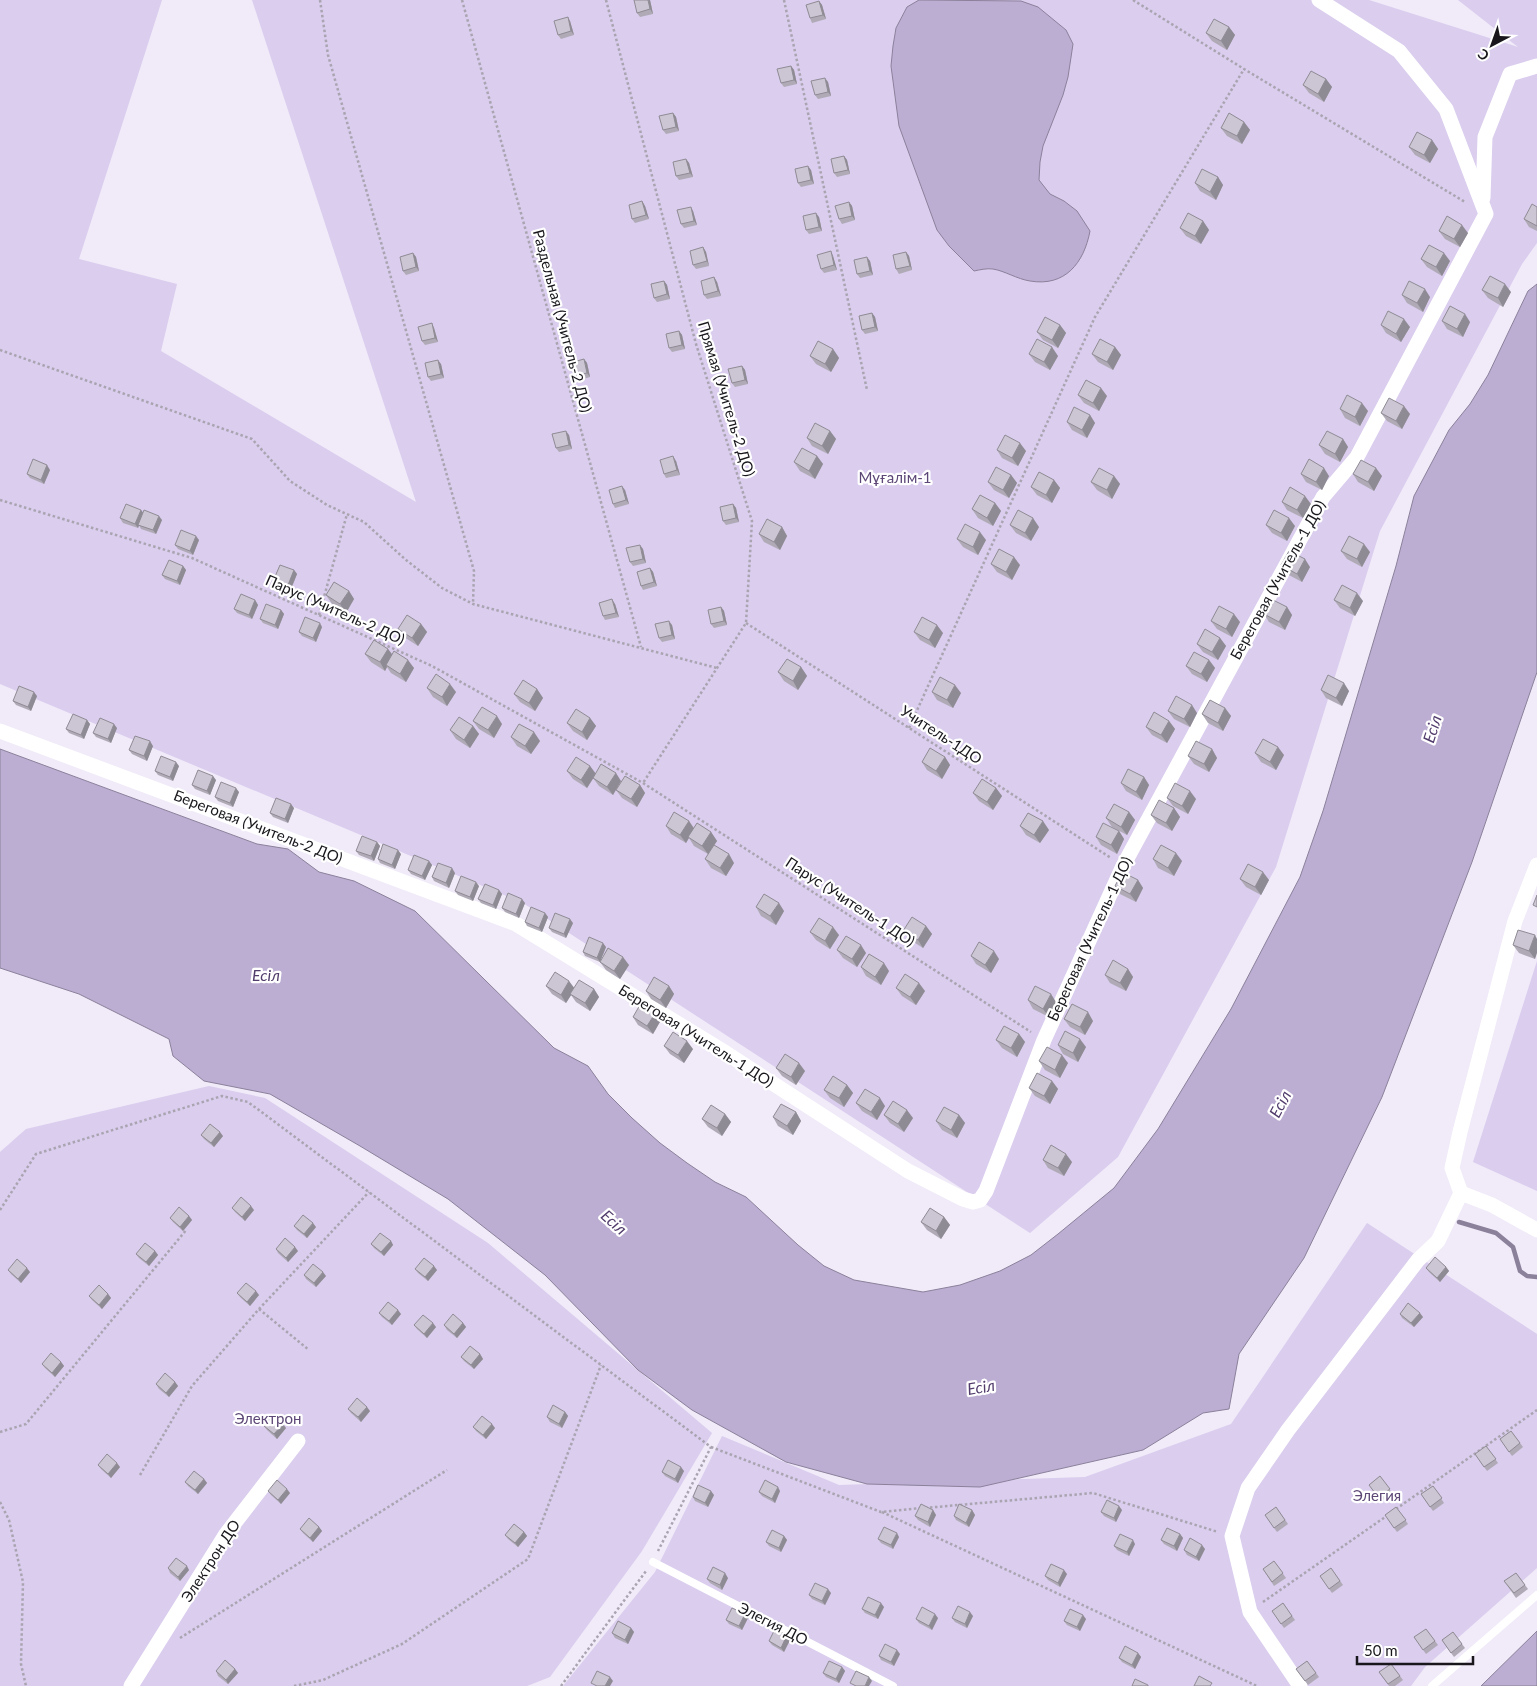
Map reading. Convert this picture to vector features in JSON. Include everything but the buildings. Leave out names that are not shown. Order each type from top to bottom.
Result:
[{"type":"street","points":[[1319,0],[1399,51],[1446,109],[1484,210]]},
{"type":"street","points":[[1484,210],[1485,137],[1510,74],[1537,66]]},
{"type":"street","name":"Береговая (Учитель-1 ДО)","points":[[516,924],[726,1053],[908,1171],[968,1200],[973,1202],[980,1200],[986,1191],[1044,1040],[1123,866],[1323,497],[1356,457],[1484,210]]},
{"type":"street","name":"Береговая (Учитель-2 ДО)","points":[[0,731],[516,924]]},
{"type":"street","points":[[1300,1686],[1250,1612],[1232,1536],[1248,1488],[1288,1430],[1412,1267],[1438,1241],[1460,1193],[1452,1168],[1460,1132],[1515,922],[1537,865]]},
{"type":"street","points":[[1460,1193],[1492,1205],[1537,1230]]},
{"type":"street","name":"Электрон ДО","points":[[131,1686],[226,1534],[298,1441]]},
{"type":"lane","name":"Элегия ДО","points":[[653,1562],[893,1686]]},
{"type":"lane","points":[[1432,1686],[1537,1595]]},
{"type":"path","points":[[320,0],[328,55],[474,571],[474,604]]},
{"type":"path","name":"Раздельная (Учитель-2 ДО)","points":[[462,0],[641,647]]},
{"type":"path","name":"Прямая (Учитель-2 ДО)","points":[[606,0],[696,344],[752,521],[746,623],[643,783]]},
{"type":"path","points":[[784,0],[867,390]]},
{"type":"path","points":[[1133,0],[1244,69],[1484,210]]},
{"type":"path","points":[[909,728],[1095,317],[1244,69]]},
{"type":"path","points":[[0,350],[252,439],[290,481],[326,505],[364,522],[406,560],[442,588],[474,604],[717,668]]},
{"type":"path","name":"Парус (Учитель-2 ДО)","points":[[0,500],[192,558],[432,666],[643,783]]},
{"type":"path","points":[[319,615],[347,514]]},
{"type":"path","name":"Учитель-1ДО","points":[[746,623],[1123,866]]},
{"type":"path","name":"Парус (Учитель-1 ДО)","points":[[643,783],[1044,1040]]},
{"type":"path","points":[[0,1210],[36,1154],[222,1096],[248,1102],[712,1447],[881,1512],[1257,1686]]},
{"type":"path","points":[[140,1475],[192,1386],[259,1309],[369,1192]]},
{"type":"path","points":[[0,1432],[26,1424],[187,1229]]},
{"type":"path","points":[[259,1309],[309,1350]]},
{"type":"path","points":[[294,1686],[323,1680],[402,1644],[528,1559],[601,1365]]},
{"type":"path","points":[[1250,1612],[1537,1410]]},
{"type":"path","points":[[561,1686],[653,1562],[712,1447]]},
{"type":"path","points":[[174,1642],[447,1470]]},
{"type":"path","points":[[881,1512],[1093,1493],[1232,1536]]},
{"type":"path","points":[[0,1502],[9,1520],[23,1582],[21,1664],[26,1686]]},
{"type":"green space","name":"Мұғалім-1","points":[[0,0],[162,0],[79,259],[177,284],[161,351],[416,502],[252,0],[1369,0],[1518,47],[1458,0],[1537,0],[1537,243],[1522,264],[1380,531],[1276,867],[1118,1157],[1030,1233],[523,903],[0,684]]},
{"type":"green space","points":[[1537,961],[1537,1191],[1473,1162]]},
{"type":"green space","name":"Электрон","points":[[209,1086],[265,1098],[488,1243],[712,1433],[642,1551],[550,1677],[527,1686],[0,1686],[0,1152],[26,1129]]},
{"type":"green space","name":"Элегия","points":[[1367,1223],[1537,1334],[1537,1568],[1425,1667],[1411,1686],[563,1686],[655,1572],[722,1436],[839,1485],[1085,1477],[1231,1424]]},
{"type":"water","points":[[919,0],[1021,1],[1038,7],[1066,30],[1073,44],[1068,77],[1043,146],[1039,180],[1050,194],[1064,201],[1077,211],[1090,231],[1087,243],[1078,262],[1063,276],[1042,282],[1025,280],[993,269],[974,271],[949,246],[937,230],[899,126],[891,66],[896,28],[907,7]]},
{"type":"water","name":"Есіл","points":[[1537,284],[1537,672],[1472,862],[1382,1097],[1304,1258],[1239,1354],[1229,1409],[1203,1413],[1143,1450],[980,1487],[867,1484],[786,1462],[692,1410],[638,1370],[545,1275],[448,1199],[270,1094],[204,1081],[173,1056],[169,1039],[79,994],[0,968],[0,749],[257,844],[288,849],[319,872],[354,881],[415,911],[554,1048],[588,1066],[608,1094],[660,1143],[715,1182],[746,1197],[824,1266],[854,1280],[923,1292],[960,1285],[1000,1271],[1031,1255],[1114,1188],[1158,1129],[1231,1009],[1300,877],[1323,811],[1396,566],[1414,496],[1449,430],[1470,404],[1488,375],[1528,291]]},
{"type":"water","points":[[1537,1631],[1537,1686],[1481,1686]]},
{"type":"waterway","points":[[1459,1222],[1496,1233],[1513,1247],[1520,1271],[1527,1276],[1537,1277]]}]
